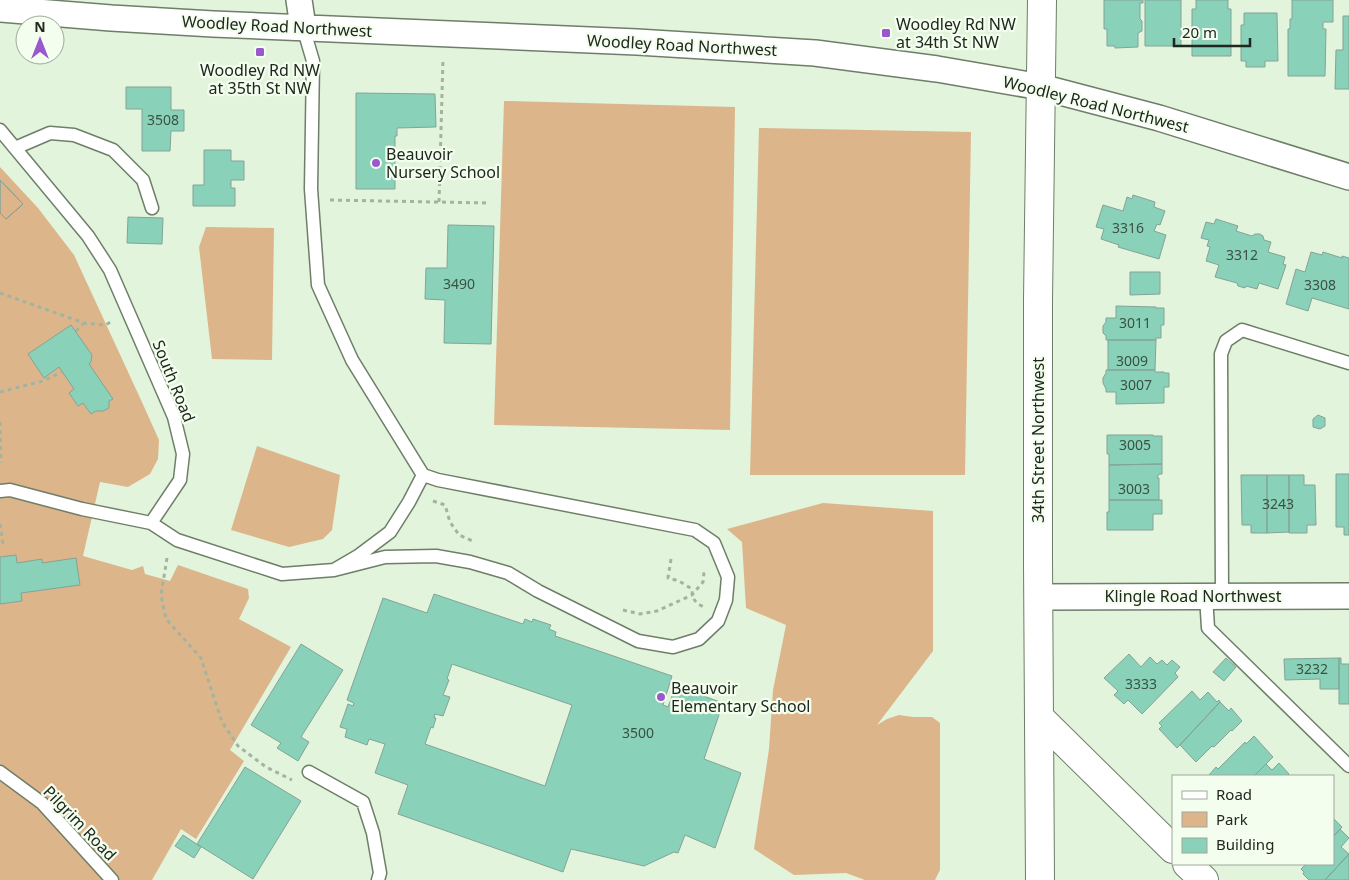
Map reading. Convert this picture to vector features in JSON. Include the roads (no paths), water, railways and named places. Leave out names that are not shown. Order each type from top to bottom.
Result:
[{"type":"main road","name":"34th Street Northwest","points":[[1040,880],[1038,300],[1042,0]]},
{"type":"main road","points":[[1039,717],[1172,848]]},
{"type":"main road","points":[[1188,865],[1204,880]]},
{"type":"street","points":[[299,0],[303,27]]},
{"type":"street","name":"Woodley Road Northwest","points":[[0,9],[120,18],[638,42],[815,53],[937,69],[1041,87],[1159,118],[1349,177]]},
{"type":"street","name":"Klingle Road Northwest","points":[[1038,597],[1349,596]]},
{"type":"lane","points":[[0,491],[10,490],[82,509],[151,523],[177,540],[282,574],[334,570],[385,557],[436,556],[470,562],[508,573],[538,591],[638,641],[673,648],[699,639],[718,621],[726,600],[728,577],[714,543],[695,530],[438,480],[423,475],[352,360],[318,285],[312,199],[313,61],[303,27]]},
{"type":"lane","name":"South Road","points":[[0,130],[88,236],[110,270],[174,416],[183,454],[180,480],[151,523]]},
{"type":"lane","points":[[15,148],[50,133],[74,135],[113,150],[143,180],[152,208]]},
{"type":"lane","points":[[1349,363],[1242,330],[1226,341],[1221,354],[1214,596],[1208,628],[1349,766]]},
{"type":"lane","points":[[334,570],[358,556],[390,532],[423,475]]},
{"type":"lane","name":"Pilgrim Road","points":[[0,772],[42,803],[112,880]]},
{"type":"lane","points":[[308,772],[363,802],[373,833],[380,873],[378,880]]},
{"type":"place","name":"Woodley Rd NW at 34th St NW","points":[[886,33]]},
{"type":"place","name":"Woodley Rd NW at 35th St NW","points":[[260,52]]},
{"type":"place","name":"Beauvoir Nursery School","points":[[376,163]]},
{"type":"place","name":"Beauvoir Elementary School","points":[[661,697]]}]
